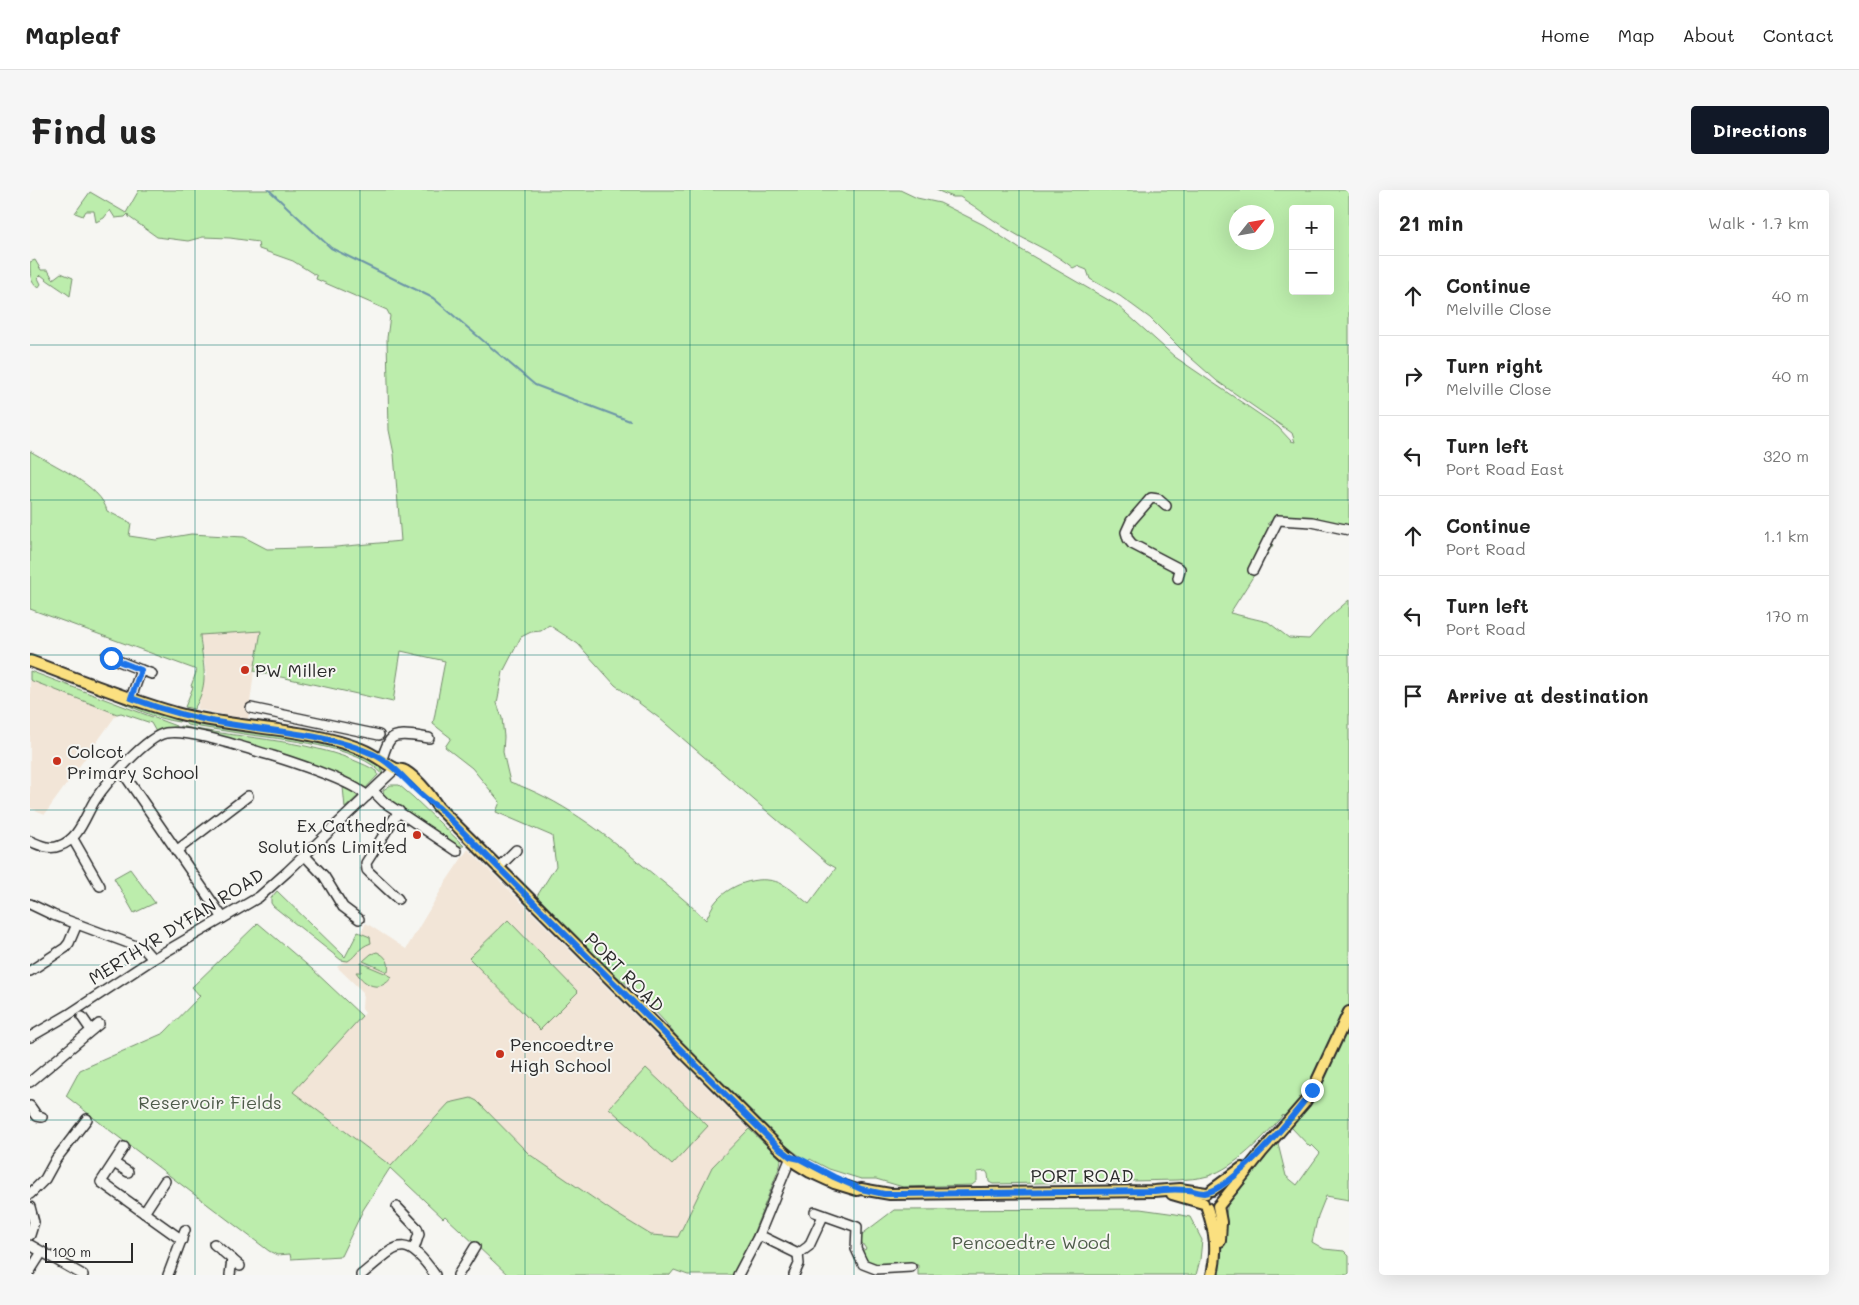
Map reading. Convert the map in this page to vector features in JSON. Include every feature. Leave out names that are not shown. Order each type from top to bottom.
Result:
[{"type":"main road","name":"PORT ROAD","points":[[30,661],[131,698],[202,719],[313,736],[344,743],[382,759],[395,768],[400,776],[429,802],[438,807],[791,1157],[800,1159],[827,1174],[861,1189],[884,1194],[1154,1191],[1207,1199]]},
{"type":"main road","points":[[1207,1199],[1213,1209],[1219,1205],[1261,1153],[1291,1120],[1312,1090],[1349,1012]]},
{"type":"main road","points":[[1207,1199],[1261,1153]]},
{"type":"main road","points":[[1207,1199],[1220,1195],[1221,1229],[1219,1250],[1216,1254]]},
{"type":"main road","points":[[1207,1199],[1214,1229],[1216,1254],[1212,1275]]},
{"type":"street","points":[[1166,506],[1158,499],[1151,498],[1131,521],[1126,532],[1132,544],[1180,569],[1178,578]]},
{"type":"street","points":[[1253,570],[1278,520],[1312,522],[1349,530]]},
{"type":"street","points":[[109,659],[152,674]]},
{"type":"street","points":[[131,698],[141,670]]},
{"type":"street","points":[[251,708],[379,735]]},
{"type":"street","points":[[313,736],[316,721]]},
{"type":"street","points":[[30,841],[46,847],[58,847],[73,839],[96,799],[144,745],[156,736],[165,733],[180,733],[244,748],[306,767],[370,793],[457,850]]},
{"type":"street","points":[[382,759],[390,740],[394,737],[429,738]]},
{"type":"street","name":"MERTHYR DYFAN ROAD","points":[[30,1037],[68,1015],[153,959],[263,894],[305,856],[395,768]]},
{"type":"street","points":[[120,771],[223,918]]},
{"type":"street","points":[[176,851],[248,796]]},
{"type":"street","points":[[398,899],[367,870],[366,863],[399,811]]},
{"type":"street","points":[[73,839],[100,886]]},
{"type":"street","points":[[498,868],[516,850]]},
{"type":"street","points":[[305,856],[324,876],[343,907],[359,919]]},
{"type":"street","points":[[30,904],[144,949],[153,959]]},
{"type":"street","points":[[30,972],[65,948],[77,924]]},
{"type":"street","points":[[30,1082],[95,1027],[82,1017]]},
{"type":"street","points":[[30,1106],[38,1116],[42,1117]]},
{"type":"street","points":[[30,1194],[45,1179],[81,1121]]},
{"type":"street","points":[[124,1147],[100,1182],[182,1240]]},
{"type":"street","points":[[738,1275],[759,1235],[791,1157]]},
{"type":"street","points":[[114,1163],[128,1172]]},
{"type":"street","points":[[144,1213],[165,1181]]},
{"type":"street","points":[[30,1207],[34,1222],[30,1235]]},
{"type":"street","points":[[397,1207],[417,1228],[419,1234],[414,1249]]},
{"type":"street","points":[[798,1254],[809,1246],[819,1214],[857,1227],[856,1249],[863,1264],[876,1269],[911,1267]]},
{"type":"street","points":[[168,1275],[186,1230]]},
{"type":"street","points":[[759,1235],[798,1254]]},
{"type":"street","points":[[30,1244],[82,1275]]},
{"type":"street","points":[[214,1244],[240,1266]]},
{"type":"street","points":[[361,1275],[394,1248],[404,1246],[414,1249],[435,1275]]},
{"type":"street","points":[[458,1275],[475,1247]]},
{"type":"street","points":[[30,1271],[42,1252]]},
{"type":"street","points":[[794,1275],[799,1264],[798,1254]]},
{"type":"street","points":[[230,1275],[232,1259]]},
{"type":"shaded area","points":[[261,631],[248,720],[197,709],[206,673],[200,635]]},
{"type":"shaded area","name":"Colcot Primary School","points":[[30,680],[117,714],[45,814],[30,808]]},
{"type":"shaded area","name":"Pencoedtre High School","points":[[468,849],[749,1129],[712,1167],[678,1237],[651,1235],[615,1213],[529,1154],[477,1101],[449,1103],[392,1166],[292,1092],[365,1013],[362,1009],[363,992],[337,967],[345,960],[366,923],[406,949],[447,880]]},
{"type":"green space","points":[[139,190],[900,190],[917,198],[940,203],[984,225],[1020,249],[1117,305],[1175,357],[1278,427],[1291,441],[1295,442],[1292,433],[1217,381],[1150,318],[1120,296],[1090,279],[1087,270],[1077,266],[1073,268],[1053,254],[1004,227],[960,197],[953,197],[936,190],[1349,190],[1349,528],[1275,518],[1267,524],[1272,525],[1269,542],[1273,545],[1230,613],[1268,622],[1289,638],[1309,639],[1328,618],[1349,600],[1349,1200],[1326,1196],[1318,1216],[1312,1242],[1324,1249],[1344,1251],[1349,1256],[1349,1275],[1216,1275],[1228,1202],[1234,1189],[1277,1140],[1286,1176],[1297,1185],[1320,1153],[1312,1145],[1310,1147],[1290,1126],[1283,1115],[1239,1159],[1218,1172],[1192,1179],[993,1184],[989,1182],[986,1171],[977,1172],[977,1181],[972,1185],[903,1187],[876,1179],[861,1179],[829,1169],[810,1159],[808,1162],[781,1142],[743,1106],[684,1046],[637,992],[605,967],[537,896],[556,866],[552,836],[496,812],[500,802],[472,768],[445,747],[451,738],[433,724],[445,661],[401,651],[393,702],[254,671],[261,631],[200,635],[204,681],[194,709],[185,707],[197,670],[30,609],[30,451],[86,484],[103,502],[107,511],[131,523],[129,536],[156,540],[191,534],[244,537],[267,549],[336,547],[401,541],[394,454],[389,430],[387,338],[390,316],[387,310],[316,279],[317,276],[293,261],[259,249],[258,242],[230,238],[203,237],[188,241],[157,237],[129,217],[128,214],[125,217],[115,218],[110,210],[104,218],[96,222],[94,211],[86,211],[83,216],[75,213],[90,192],[126,213]],"holes":[[[549,625],[578,644],[615,685],[659,718],[827,863],[836,868],[809,904],[784,885],[767,880],[758,880],[739,885],[723,894],[714,904],[706,920],[675,892],[596,829],[563,807],[510,782],[503,752],[502,718],[497,703],[503,672],[521,637],[531,632],[541,631]]]},
{"type":"green space","points":[[35,260],[41,270],[48,270],[53,279],[61,273],[73,278],[70,296],[41,275],[38,278],[41,284],[38,288],[35,286],[31,277],[30,262]]},
{"type":"green space","points":[[30,665],[182,718],[179,722],[150,714],[94,690],[30,667]]},
{"type":"green space","points":[[30,671],[176,726],[176,729],[156,732],[151,723],[121,713],[117,714],[30,680]]},
{"type":"green space","points":[[188,720],[287,736],[335,747],[381,767],[383,775],[372,765],[357,757],[339,751],[298,742],[187,725],[185,722]]},
{"type":"green space","points":[[180,726],[280,741],[330,752],[354,760],[377,771],[378,775],[364,790],[179,730]]},
{"type":"green space","points":[[344,785],[361,793],[345,808],[343,787]]},
{"type":"green space","points":[[391,785],[399,785],[464,846],[458,846],[386,798],[383,790]]},
{"type":"green space","points":[[130,869],[155,903],[134,913],[114,878]]},
{"type":"green space","points":[[277,891],[345,957],[358,932],[370,937],[371,943],[363,947],[348,961],[341,960],[273,906],[271,898]]},
{"type":"green space","points":[[508,920],[578,992],[540,1030],[469,958]]},
{"type":"green space","name":"Reservoir Fields","points":[[258,923],[312,969],[362,1016],[293,1092],[391,1166],[449,1103],[471,1098],[477,1101],[529,1154],[615,1213],[651,1235],[678,1237],[712,1167],[749,1129],[781,1159],[780,1166],[743,1259],[733,1275],[688,1275],[674,1270],[670,1275],[508,1275],[390,1168],[363,1210],[341,1256],[291,1259],[290,1254],[277,1255],[269,1251],[66,1096],[80,1070],[164,1033],[200,996],[192,987]]},
{"type":"green space","points":[[377,952],[387,960],[388,972],[363,961],[371,954]]},
{"type":"green space","points":[[361,963],[392,977],[383,985],[373,986],[368,984],[356,972],[361,972]]},
{"type":"green space","points":[[646,1068],[708,1126],[672,1165],[609,1108]]},
{"type":"green space","name":"Pencoedtre Wood","points":[[1140,1209],[1190,1217],[1202,1240],[1196,1275],[918,1275],[918,1265],[880,1268],[867,1262],[861,1251],[866,1249],[860,1240],[861,1235],[894,1210]]},
{"type":"waterway","points":[[269,190],[331,248],[433,298],[535,385],[630,421]]},
{"type":"place","name":"PW Miller","points":[[245,670]]},
{"type":"place","name":"Colcot Primary School","points":[[57,761]]},
{"type":"place","name":"Ex Cathedra Solutions Limited","points":[[417,835]]},
{"type":"place","name":"Pencoedtre High School","points":[[500,1054]]},
{"type":"route","points":[[111,658],[141,670],[131,698],[158,708],[202,719],[306,735],[344,743],[374,755],[395,768],[400,776],[429,802],[438,807],[778,1147],[791,1157],[800,1159],[821,1171],[861,1189],[884,1194],[1154,1191],[1166,1189],[1206,1193],[1226,1182],[1250,1160],[1261,1153],[1301,1108],[1312,1090]]}]
